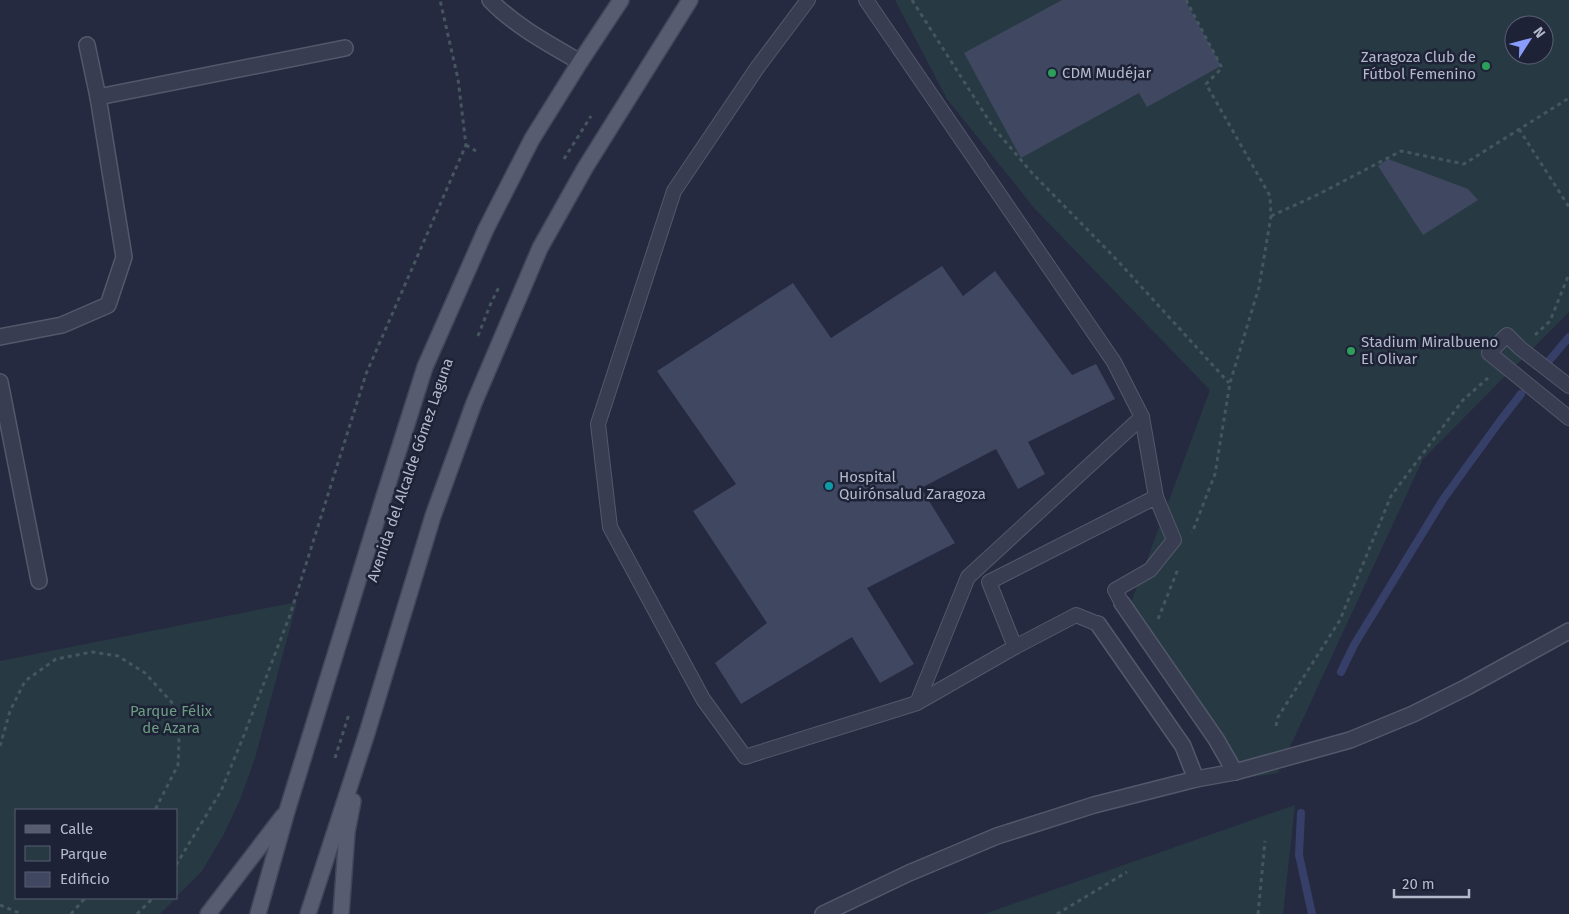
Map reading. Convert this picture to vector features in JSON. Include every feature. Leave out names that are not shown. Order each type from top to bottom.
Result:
[{"type":"main road","name":"Avenida del Alcalde Gómez Laguna","points":[[258,914],[287,811],[425,367],[486,229],[532,140],[621,0]]},
{"type":"main road","points":[[308,914],[367,733],[433,516],[474,403],[540,248],[585,168],[690,0]]},
{"type":"main road","points":[[341,914],[347,832],[367,733]]},
{"type":"main road","name":"Avenida del Alcalde Gómez Laguna","points":[[208,914],[287,811]]},
{"type":"street","points":[[490,0],[524,28],[580,62]]},
{"type":"street","points":[[0,337],[62,325],[108,306],[124,257],[98,97],[87,45]]},
{"type":"street","points":[[98,97],[344,48]]},
{"type":"street","points":[[0,382],[39,581]]},
{"type":"street","points":[[1122,603],[1216,739],[1235,772]]},
{"type":"street","points":[[1098,624],[1183,746],[1196,779]]},
{"type":"street","points":[[823,914],[909,873],[997,836],[1094,805],[1196,779],[1235,772],[1350,740],[1413,714],[1467,687],[1569,630]]},
{"type":"lane","points":[[808,0],[757,68],[674,191],[598,424],[610,527],[703,699],[745,757],[917,703],[1015,647],[1076,616],[1098,624]]},
{"type":"lane","points":[[866,0],[1114,362],[1142,417],[1156,497],[1174,540],[1150,570],[1116,590],[1122,603]]},
{"type":"lane","points":[[1569,386],[1507,336],[1489,353],[1569,418]]},
{"type":"lane","points":[[917,703],[968,577],[1142,417]]},
{"type":"lane","points":[[1015,647],[989,582],[1156,497]]},
{"type":"path","points":[[178,862],[221,791],[244,735],[290,615],[366,374],[466,146],[458,80],[440,0]]},
{"type":"path","points":[[912,0],[993,127],[1032,173],[1117,260],[1230,383]]},
{"type":"path","points":[[1186,0],[1222,68],[1206,84],[1270,196],[1270,216],[1259,287],[1230,383],[1216,474],[1190,538]]},
{"type":"path","points":[[1270,216],[1317,195],[1401,151],[1464,164],[1569,98]]},
{"type":"path","points":[[1519,129],[1569,207]]},
{"type":"path","points":[[466,146],[476,151]]},
{"type":"path","points":[[1520,348],[1550,321],[1569,274]]},
{"type":"path","points":[[1276,726],[1278,717],[1340,620],[1391,496],[1463,400],[1503,365]]},
{"type":"path","points":[[1157,620],[1179,566]]},
{"type":"path","points":[[0,746],[10,711],[25,681],[56,659],[92,652],[118,656],[145,673],[175,706],[179,742],[178,765],[156,809]]},
{"type":"path","points":[[1258,914],[1265,841]]},
{"type":"path","points":[[1057,914],[1127,872]]},
{"type":"path","points":[[72,914],[83,899]]},
{"type":"path","points":[[137,914],[152,899]]},
{"type":"path","points":[[0,905],[21,914]]},
{"type":"green space","name":"Stadium Miralbueno El Olivar","points":[[895,0],[1569,0],[1569,312],[1423,459],[1278,773],[1241,779],[1129,608],[1210,390],[1035,209],[947,99]]},
{"type":"green space","name":"Parque Félix de Azara","points":[[297,602],[255,758],[240,800],[224,834],[202,871],[178,895],[178,809],[15,809],[15,899],[175,899],[160,914],[0,914],[0,661]]},
{"type":"green space","points":[[1295,805],[1283,914],[984,914],[1024,900]]},
{"type":"building","name":"CDM Mudéjar","points":[[1062,0],[1185,0],[1221,66],[1147,107],[1139,93],[1021,158],[964,53]]},
{"type":"building","points":[[1388,159],[1468,189],[1478,200],[1423,235],[1378,166]]},
{"type":"building","name":"Hospital Quirónsalud Zaragoza","points":[[942,266],[963,296],[995,271],[1072,375],[1096,364],[1115,399],[1028,442],[1045,474],[1018,489],[996,449],[921,488],[955,543],[867,588],[914,664],[880,683],[852,637],[741,704],[715,663],[767,623],[693,511],[736,484],[657,371],[793,283],[831,338]]},
{"type":"waterway","points":[[1548,362],[1569,337]]},
{"type":"waterway","points":[[1341,672],[1354,645],[1444,498],[1521,394]]},
{"type":"waterway","points":[[1301,813],[1299,855],[1312,914]]},
{"type":"place","name":"Zaragoza Club de Fútbol Femenino","points":[[1486,66]]},
{"type":"place","name":"CDM Mudéjar","points":[[1052,73]]},
{"type":"place","name":"Stadium Miralbueno El Olivar","points":[[1351,351]]},
{"type":"place","name":"Hospital Quirónsalud Zaragoza","points":[[829,486]]}]
